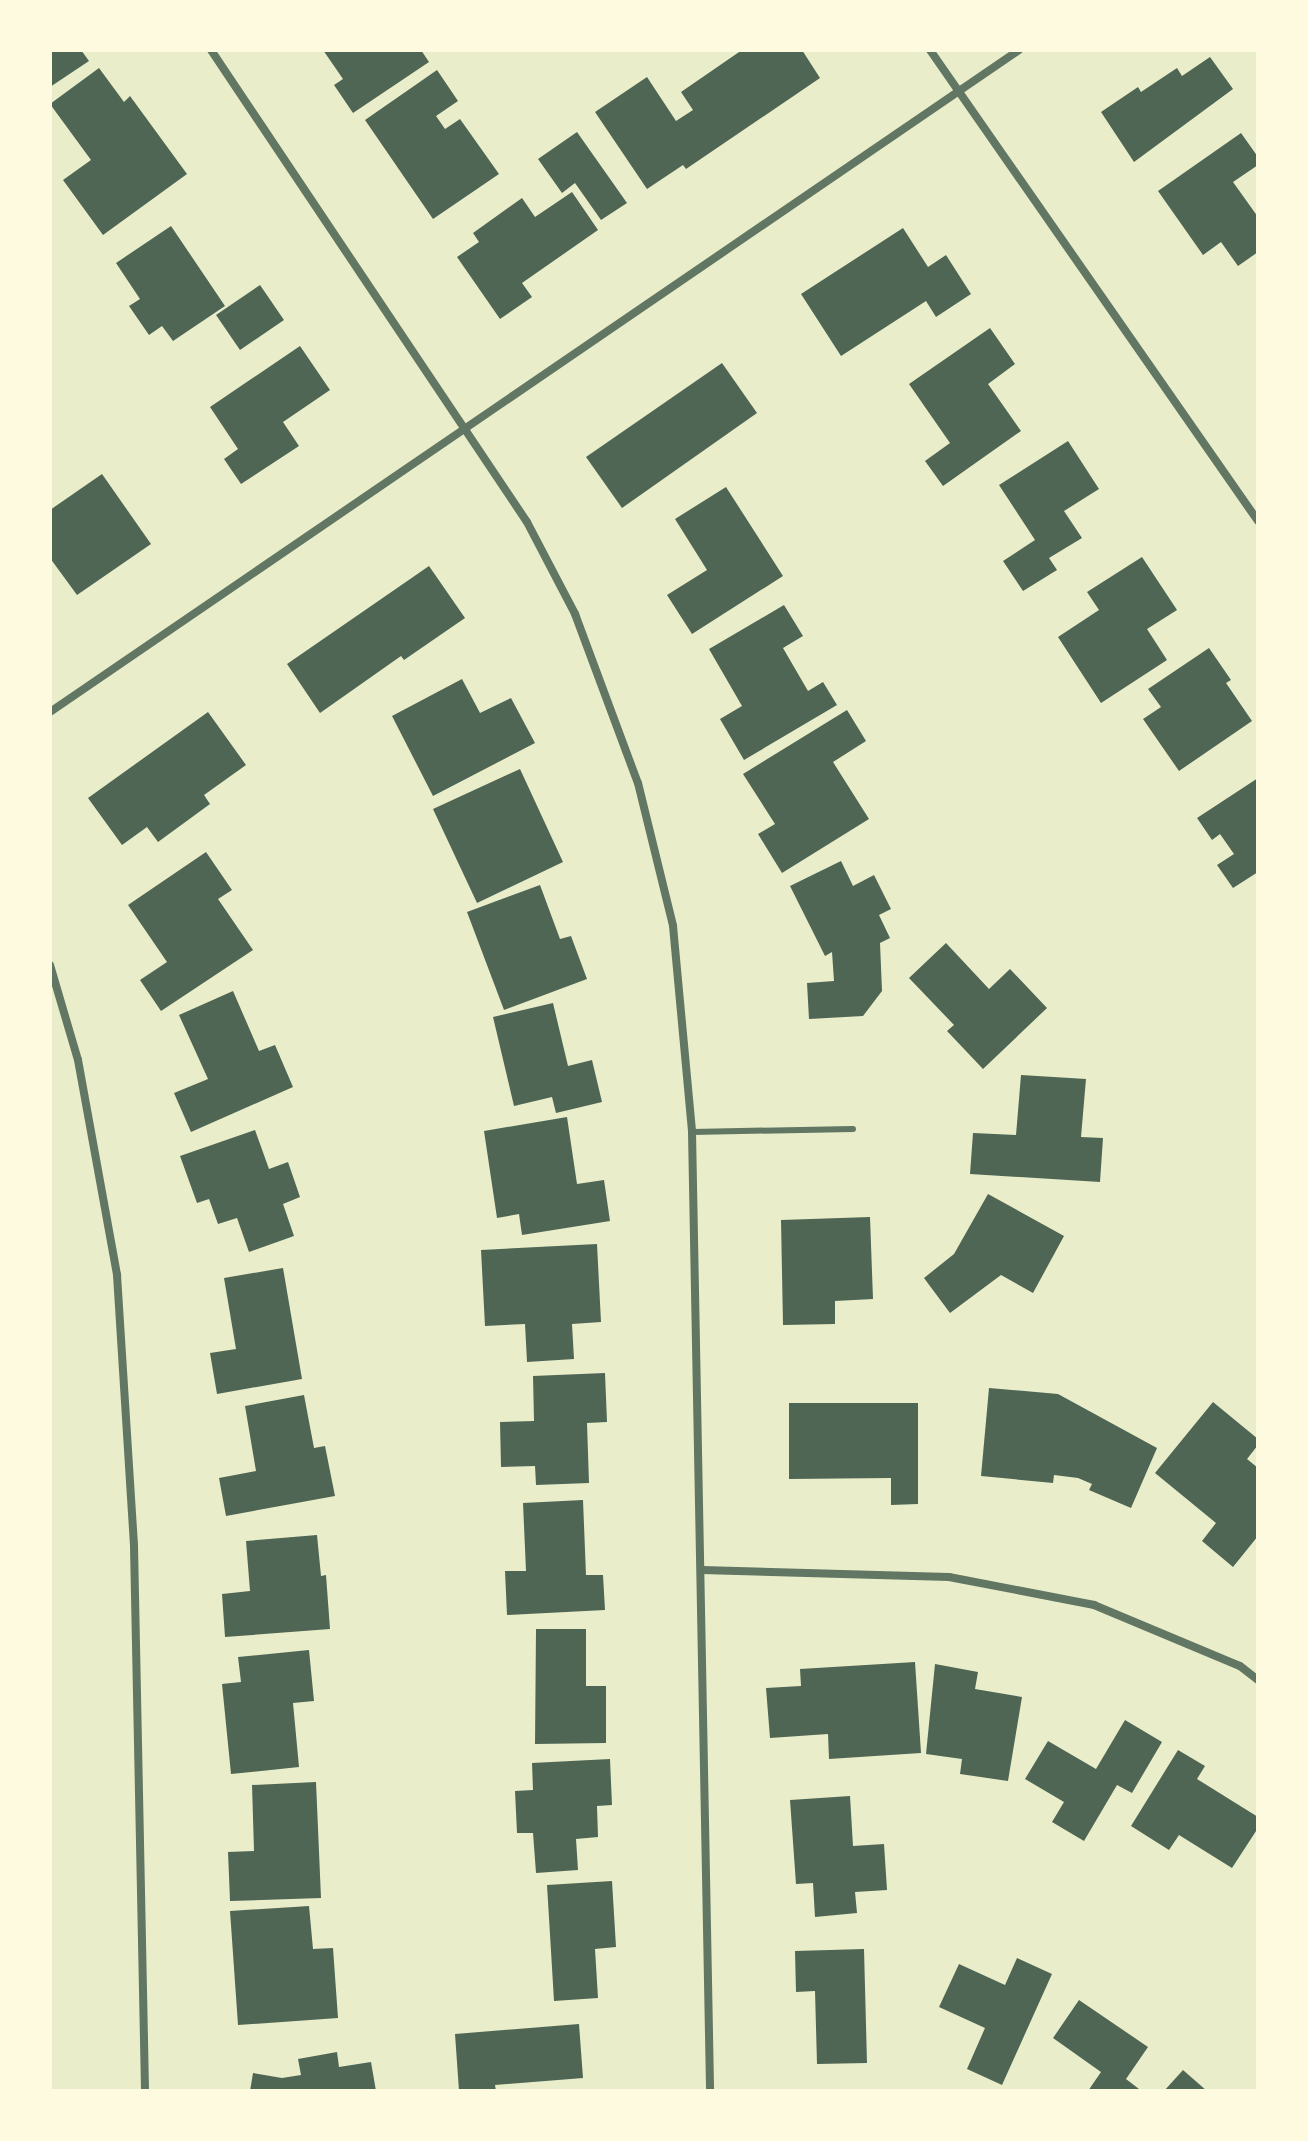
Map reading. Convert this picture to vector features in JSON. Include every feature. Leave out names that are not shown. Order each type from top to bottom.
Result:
[{"type":"street","points":[[211,50],[527,522],[575,614],[638,783],[673,926],[692,1132],[710,2091]]},
{"type":"street","points":[[930,50],[1258,521]]},
{"type":"street","points":[[50,712],[1019,50]]},
{"type":"street","points":[[50,965],[78,1060],[117,1275],[134,1546],[145,2091]]},
{"type":"street","points":[[702,1570],[949,1577],[1094,1605],[1240,1666],[1258,1680]]},
{"type":"lane","points":[[692,1132],[853,1129]]},
{"type":"building","points":[[50,50],[81,50],[89,61],[50,87]]},
{"type":"building","points":[[323,50],[421,50],[429,62],[353,113],[334,85],[343,79]]},
{"type":"building","points":[[742,50],[802,50],[820,78],[686,169],[683,165],[647,189],[595,112],[647,77],[676,121],[693,110],[681,92]]},
{"type":"building","points":[[1210,57],[1233,89],[1134,162],[1101,112],[1138,87],[1141,92],[1177,68],[1182,76]]},
{"type":"building","points":[[99,68],[124,102],[130,96],[187,174],[103,235],[63,180],[91,160],[50,104]]},
{"type":"building","points":[[437,70],[458,101],[436,116],[445,129],[460,119],[499,174],[433,219],[365,120]]},
{"type":"building","points":[[577,132],[627,203],[601,220],[575,183],[562,193],[538,159]]},
{"type":"building","points":[[1241,133],[1258,157],[1258,165],[1233,182],[1258,217],[1258,252],[1238,266],[1221,242],[1203,255],[1158,191]]},
{"type":"building","points":[[572,192],[598,230],[522,283],[532,297],[500,319],[457,257],[479,242],[473,233],[522,198],[535,217]]},
{"type":"building","points":[[171,226],[225,306],[173,341],[162,326],[149,335],[129,306],[140,299],[116,263]]},
{"type":"building","points":[[903,228],[928,267],[946,255],[971,294],[936,317],[926,301],[841,356],[801,294]]},
{"type":"building","points":[[260,285],[284,320],[240,350],[216,315]]},
{"type":"building","points":[[990,328],[1015,364],[988,384],[1021,431],[943,486],[925,461],[950,443],[909,384]]},
{"type":"building","points":[[300,346],[330,390],[283,422],[299,446],[241,484],[224,459],[238,449],[210,407]]},
{"type":"building","points":[[722,363],[757,413],[622,508],[586,457]]},
{"type":"building","points":[[1068,441],[1099,489],[1064,511],[1082,538],[1049,558],[1057,570],[1023,591],[1003,561],[1035,540],[999,485]]},
{"type":"building","points":[[102,474],[151,544],[77,595],[50,558],[50,510]]},
{"type":"building","points":[[726,487],[783,576],[692,634],[667,595],[707,570],[675,519]]},
{"type":"building","points":[[1142,557],[1177,610],[1147,629],[1167,660],[1101,703],[1058,637],[1099,610],[1087,592]]},
{"type":"building","points":[[429,566],[465,618],[404,660],[401,656],[320,713],[287,664]]},
{"type":"building","points":[[784,605],[803,636],[783,648],[808,691],[823,682],[837,705],[744,760],[720,719],[742,706],[709,649]]},
{"type":"building","points":[[1209,648],[1231,680],[1226,683],[1252,721],[1179,771],[1143,719],[1161,707],[1148,689]]},
{"type":"building","points":[[462,679],[480,713],[511,698],[535,743],[433,796],[392,716]]},
{"type":"building","points":[[847,710],[866,741],[833,762],[869,819],[782,873],[758,834],[775,824],[743,774]]},
{"type":"building","points":[[208,712],[246,765],[204,795],[210,804],[158,842],[147,827],[122,845],[88,798]]},
{"type":"building","points":[[520,769],[563,862],[477,903],[433,809]]},
{"type":"building","points":[[1258,778],[1258,872],[1233,888],[1217,865],[1234,854],[1220,834],[1212,840],[1197,818]]},
{"type":"building","points":[[206,852],[232,890],[218,899],[253,950],[161,1011],[140,980],[167,962],[128,905]]},
{"type":"building","points":[[841,861],[853,886],[874,875],[891,909],[879,915],[890,938],[880,943],[882,991],[863,1016],[809,1019],[807,983],[834,981],[832,952],[825,956],[790,886]]},
{"type":"building","points":[[540,885],[560,939],[571,936],[587,979],[504,1010],[467,912]]},
{"type":"building","points":[[946,943],[989,989],[1010,969],[1047,1008],[983,1069],[947,1031],[954,1025],[909,978]]},
{"type":"building","points":[[233,991],[259,1051],[275,1045],[293,1087],[191,1132],[174,1093],[208,1079],[179,1015]]},
{"type":"building","points":[[553,1003],[568,1066],[592,1060],[602,1102],[556,1113],[552,1097],[514,1106],[493,1017]]},
{"type":"building","points":[[1021,1075],[1086,1079],[1081,1137],[1103,1138],[1100,1182],[970,1174],[973,1133],[1016,1135]]},
{"type":"building","points":[[567,1117],[577,1184],[604,1180],[610,1221],[522,1235],[519,1214],[497,1218],[484,1131]]},
{"type":"building","points":[[255,1130],[269,1169],[288,1162],[300,1197],[283,1204],[294,1236],[249,1252],[237,1218],[218,1224],[209,1199],[197,1203],[180,1156]]},
{"type":"building","points":[[988,1194],[1064,1236],[1033,1293],[1001,1275],[950,1313],[924,1278],[954,1254]]},
{"type":"building","points":[[870,1217],[873,1299],[835,1301],[835,1324],[783,1325],[781,1220]]},
{"type":"building","points":[[597,1244],[601,1322],[572,1324],[574,1359],[527,1362],[525,1324],[485,1326],[481,1250]]},
{"type":"building","points":[[283,1268],[302,1379],[217,1394],[210,1353],[236,1349],[224,1278]]},
{"type":"building","points":[[605,1373],[607,1422],[587,1423],[589,1483],[536,1485],[535,1466],[501,1467],[500,1422],[534,1421],[533,1376]]},
{"type":"building","points":[[989,1388],[1058,1394],[1157,1448],[1131,1508],[1089,1490],[1092,1484],[1078,1478],[1054,1475],[1053,1483],[981,1476]]},
{"type":"building","points":[[304,1395],[314,1448],[325,1446],[335,1496],[226,1516],[219,1478],[256,1471],[245,1406]]},
{"type":"building","points":[[1213,1402],[1258,1439],[1258,1445],[1247,1459],[1258,1468],[1258,1536],[1233,1567],[1202,1541],[1216,1523],[1155,1473]]},
{"type":"building","points":[[789,1403],[918,1403],[918,1504],[891,1505],[891,1478],[789,1479]]},
{"type":"building","points":[[583,1500],[586,1575],[603,1575],[605,1610],[507,1615],[505,1571],[526,1571],[523,1503]]},
{"type":"building","points":[[317,1535],[321,1576],[326,1575],[330,1629],[225,1637],[222,1594],[250,1591],[246,1541]]},
{"type":"building","points":[[536,1629],[586,1629],[586,1686],[606,1686],[606,1743],[535,1744]]},
{"type":"building","points":[[309,1650],[314,1701],[293,1703],[299,1767],[231,1774],[222,1684],[241,1682],[238,1657]]},
{"type":"building","points":[[915,1662],[921,1753],[829,1759],[828,1734],[770,1738],[766,1688],[801,1686],[800,1669]]},
{"type":"building","points":[[935,1664],[978,1672],[975,1689],[1022,1697],[1008,1781],[960,1774],[962,1759],[926,1754]]},
{"type":"building","points":[[1125,1720],[1162,1742],[1132,1793],[1117,1785],[1084,1841],[1052,1822],[1064,1802],[1025,1779],[1048,1741],[1096,1769]]},
{"type":"building","points":[[1178,1750],[1205,1766],[1197,1779],[1258,1817],[1258,1828],[1232,1868],[1179,1835],[1169,1850],[1131,1826]]},
{"type":"building","points":[[610,1759],[612,1805],[597,1806],[598,1837],[576,1839],[578,1870],[536,1873],[533,1833],[517,1833],[515,1791],[533,1790],[532,1763]]},
{"type":"building","points":[[316,1782],[321,1898],[230,1901],[228,1852],[254,1851],[252,1785]]},
{"type":"building","points":[[850,1796],[853,1846],[884,1844],[887,1890],[855,1892],[857,1913],[815,1917],[813,1883],[796,1884],[790,1800]]},
{"type":"building","points":[[612,1881],[616,1947],[595,1949],[598,1998],[554,2001],[547,1885]]},
{"type":"building","points":[[309,1906],[313,1949],[333,1948],[338,2018],[238,2025],[230,1911]]},
{"type":"building","points":[[864,1949],[867,2063],[817,2064],[815,1991],[796,1992],[795,1951]]},
{"type":"building","points":[[1017,1958],[1052,1974],[1002,2085],[967,2069],[985,2028],[939,2007],[959,1964],[1005,1985]]},
{"type":"building","points":[[1079,2000],[1148,2047],[1126,2079],[1138,2091],[1088,2091],[1101,2072],[1053,2038]]},
{"type":"building","points":[[579,2024],[583,2078],[495,2085],[496,2091],[459,2091],[455,2034]]},
{"type":"building","points":[[337,2052],[339,2067],[371,2062],[376,2091],[250,2091],[253,2073],[282,2078],[301,2075],[298,2059]]},
{"type":"building","points":[[1183,2070],[1207,2091],[1164,2091]]}]
